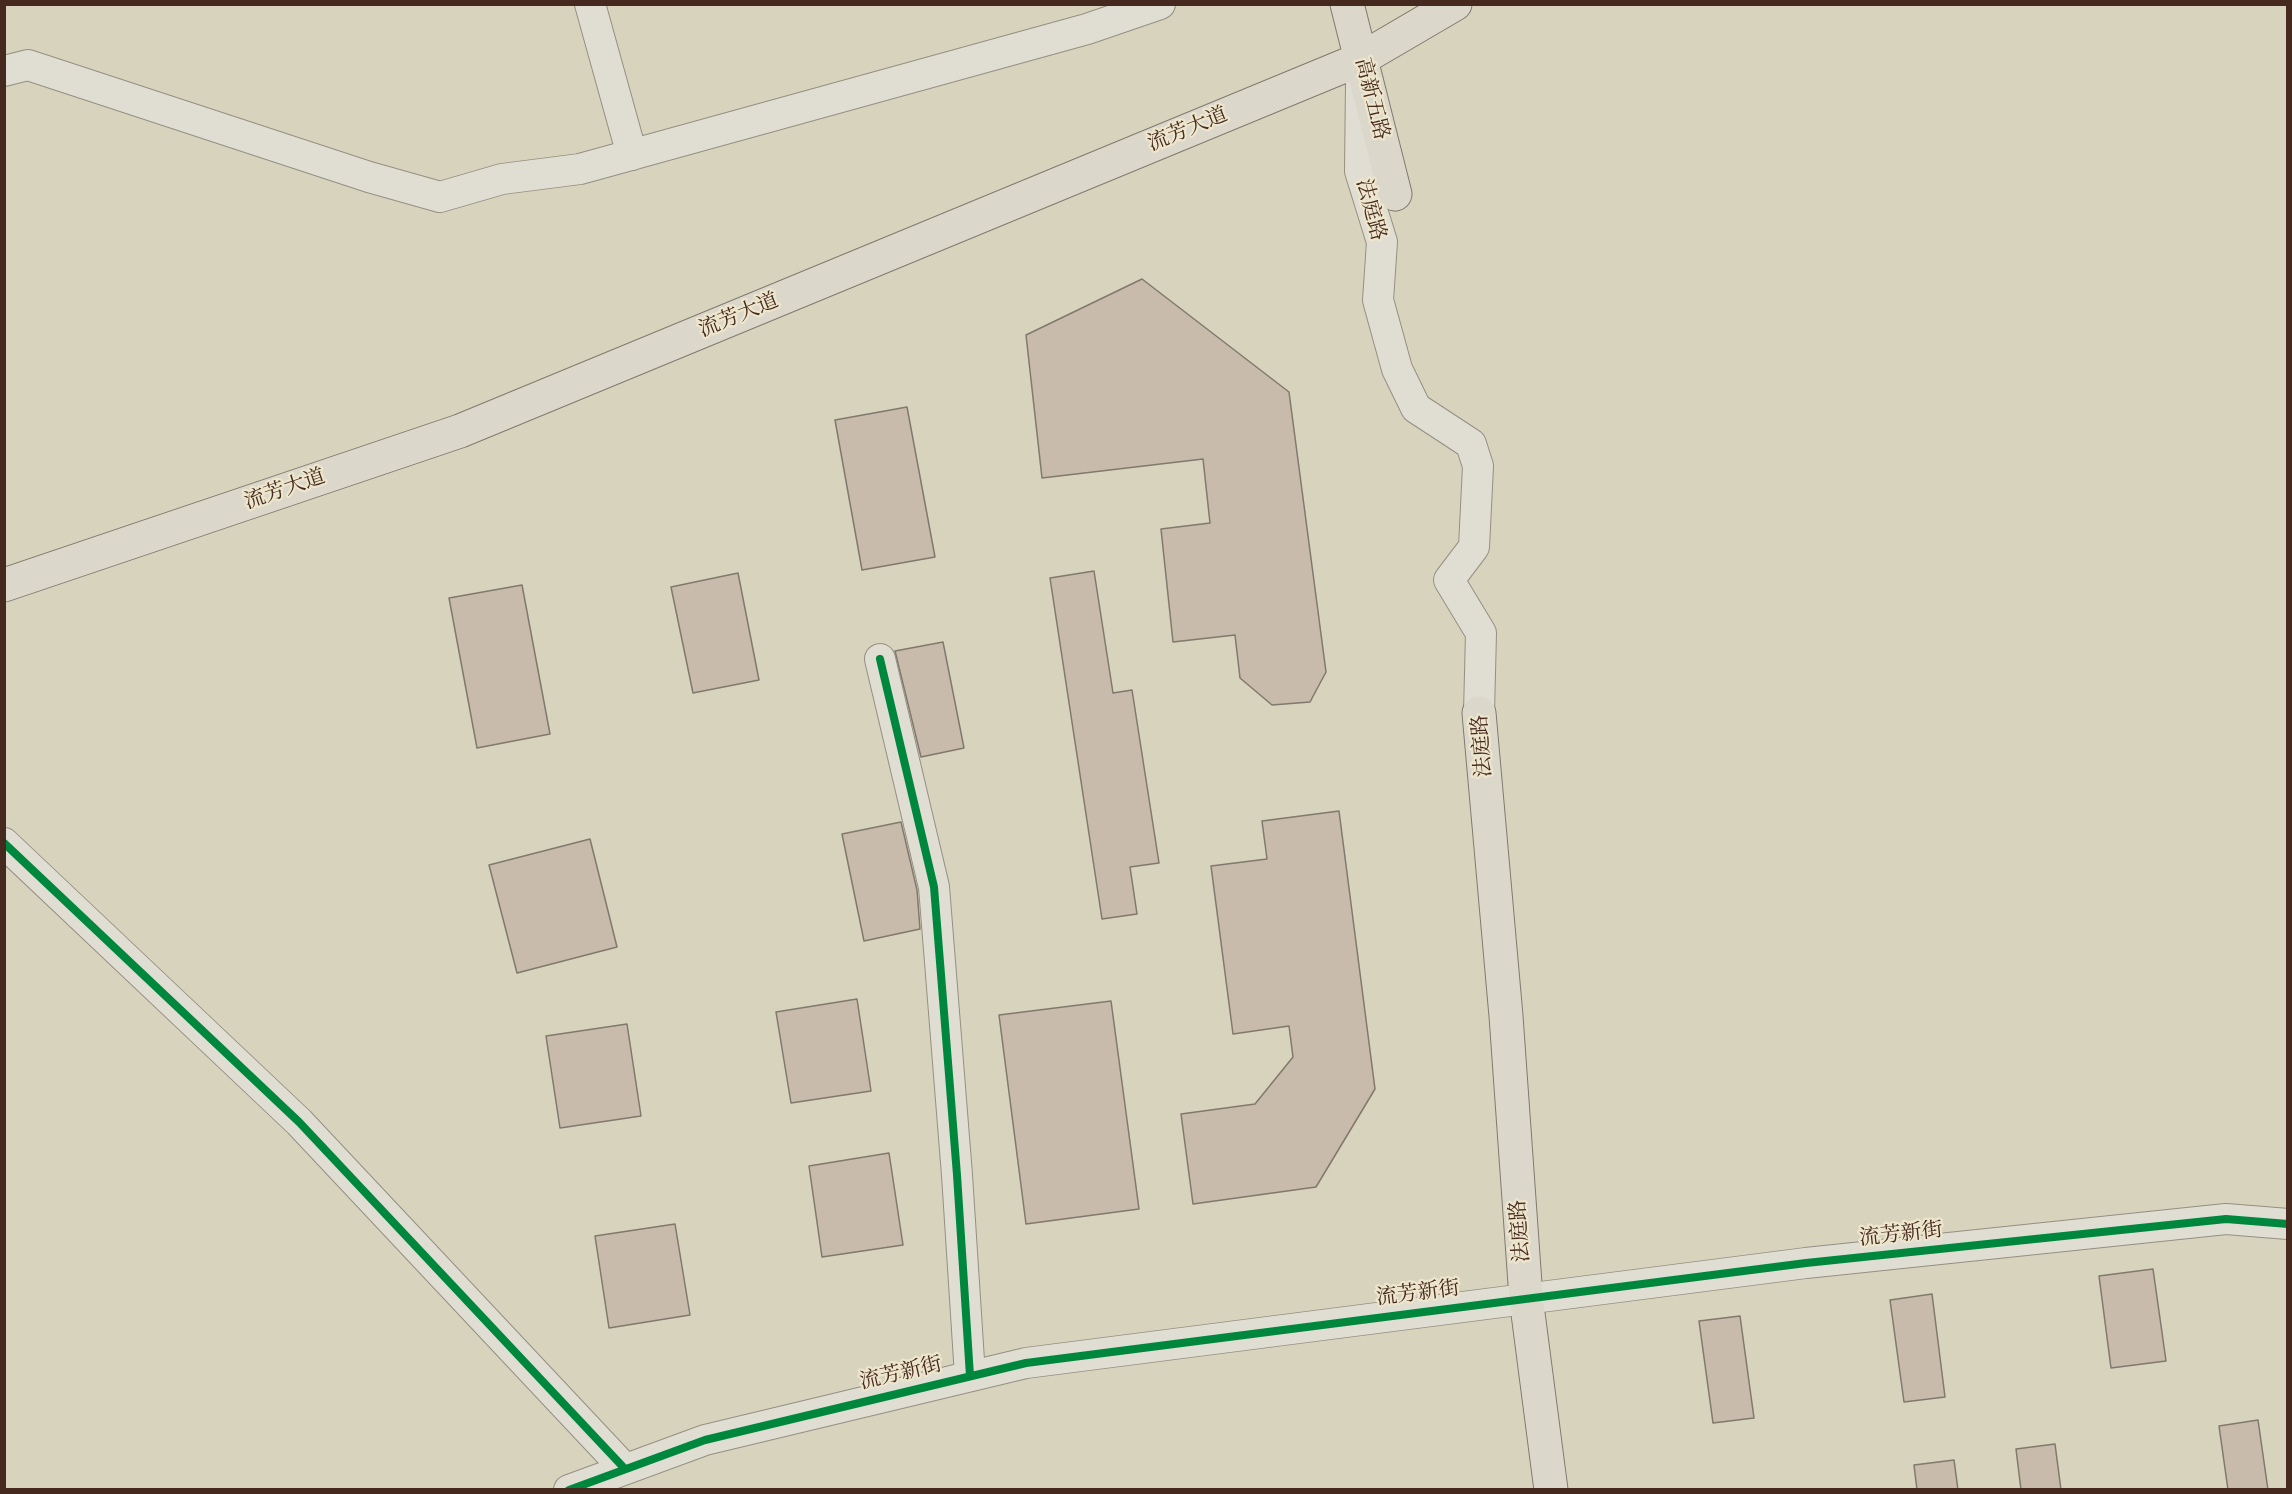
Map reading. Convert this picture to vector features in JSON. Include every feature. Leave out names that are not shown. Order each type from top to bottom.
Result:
[{"type":"main road","name":"高新五路","points":[[1347,4],[1395,194]]},
{"type":"main road","name":"流芳大道","points":[[4,585],[460,431],[1361,58],[1455,4]]},
{"type":"main road","name":"法庭路","points":[[1479,713],[1506,1016],[1526,1298],[1551,1490]]},
{"type":"street","points":[[590,4],[632,155]]},
{"type":"street","points":[[4,71],[27,65],[369,177],[440,197],[502,179],[580,169],[1087,29],[1160,4]]},
{"type":"street","name":"法庭路","points":[[1361,58],[1360,171],[1382,242],[1378,300],[1394,357],[1416,408],[1471,444],[1478,466],[1474,547],[1449,580],[1481,633],[1479,713]]},
{"type":"street","points":[[880,659],[934,887],[970,1376]]},
{"type":"street","points":[[4,843],[299,1122],[625,1469]]},
{"type":"street","name":"流芳新街","points":[[569,1490],[705,1440],[1026,1363],[1806,1263],[2226,1219],[2288,1224]]},
{"type":"building","points":[[1142,279],[1289,392],[1326,672],[1310,702],[1272,705],[1240,678],[1235,635],[1173,642],[1161,529],[1210,523],[1203,459],[1042,478],[1026,335]]},
{"type":"building","points":[[907,407],[935,557],[862,570],[835,420]]},
{"type":"building","points":[[1094,571],[1113,693],[1132,690],[1159,863],[1130,867],[1137,914],[1102,919],[1050,578]]},
{"type":"building","points":[[738,573],[759,680],[693,693],[671,587]]},
{"type":"building","points":[[522,585],[550,734],[477,748],[449,598]]},
{"type":"building","points":[[943,642],[964,748],[921,757],[895,651]]},
{"type":"building","points":[[1339,811],[1375,1089],[1316,1187],[1193,1204],[1181,1114],[1255,1104],[1293,1057],[1289,1026],[1233,1034],[1211,866],[1267,859],[1262,821]]},
{"type":"building","points":[[901,822],[917,890],[920,929],[864,941],[842,834]]},
{"type":"building","points":[[590,839],[617,947],[517,973],[489,865]]},
{"type":"building","points":[[857,999],[871,1091],[791,1103],[776,1012]]},
{"type":"building","points":[[1111,1001],[1139,1209],[1026,1224],[999,1015]]},
{"type":"building","points":[[627,1024],[641,1116],[560,1128],[546,1036]]},
{"type":"building","points":[[889,1153],[903,1245],[822,1257],[809,1166]]},
{"type":"building","points":[[675,1224],[690,1315],[609,1328],[595,1236]]},
{"type":"building","points":[[2153,1269],[2166,1361],[2111,1368],[2099,1276]]},
{"type":"building","points":[[1932,1294],[1945,1397],[1904,1402],[1890,1300]]},
{"type":"building","points":[[1740,1316],[1754,1418],[1713,1423],[1699,1321]]},
{"type":"building","points":[[2258,1420],[2268,1490],[2228,1490],[2219,1426]]},
{"type":"building","points":[[2055,1444],[2061,1490],[2021,1490],[2016,1449]]},
{"type":"building","points":[[1954,1460],[1958,1490],[1917,1490],[1914,1465]]},
{"type":"cycle path","points":[[880,659],[934,887],[970,1376]]},
{"type":"cycle path","points":[[4,843],[299,1122],[625,1469]]},
{"type":"cycle path","points":[[569,1490],[705,1440],[1026,1363],[1806,1263],[2226,1219],[2288,1224]]}]
